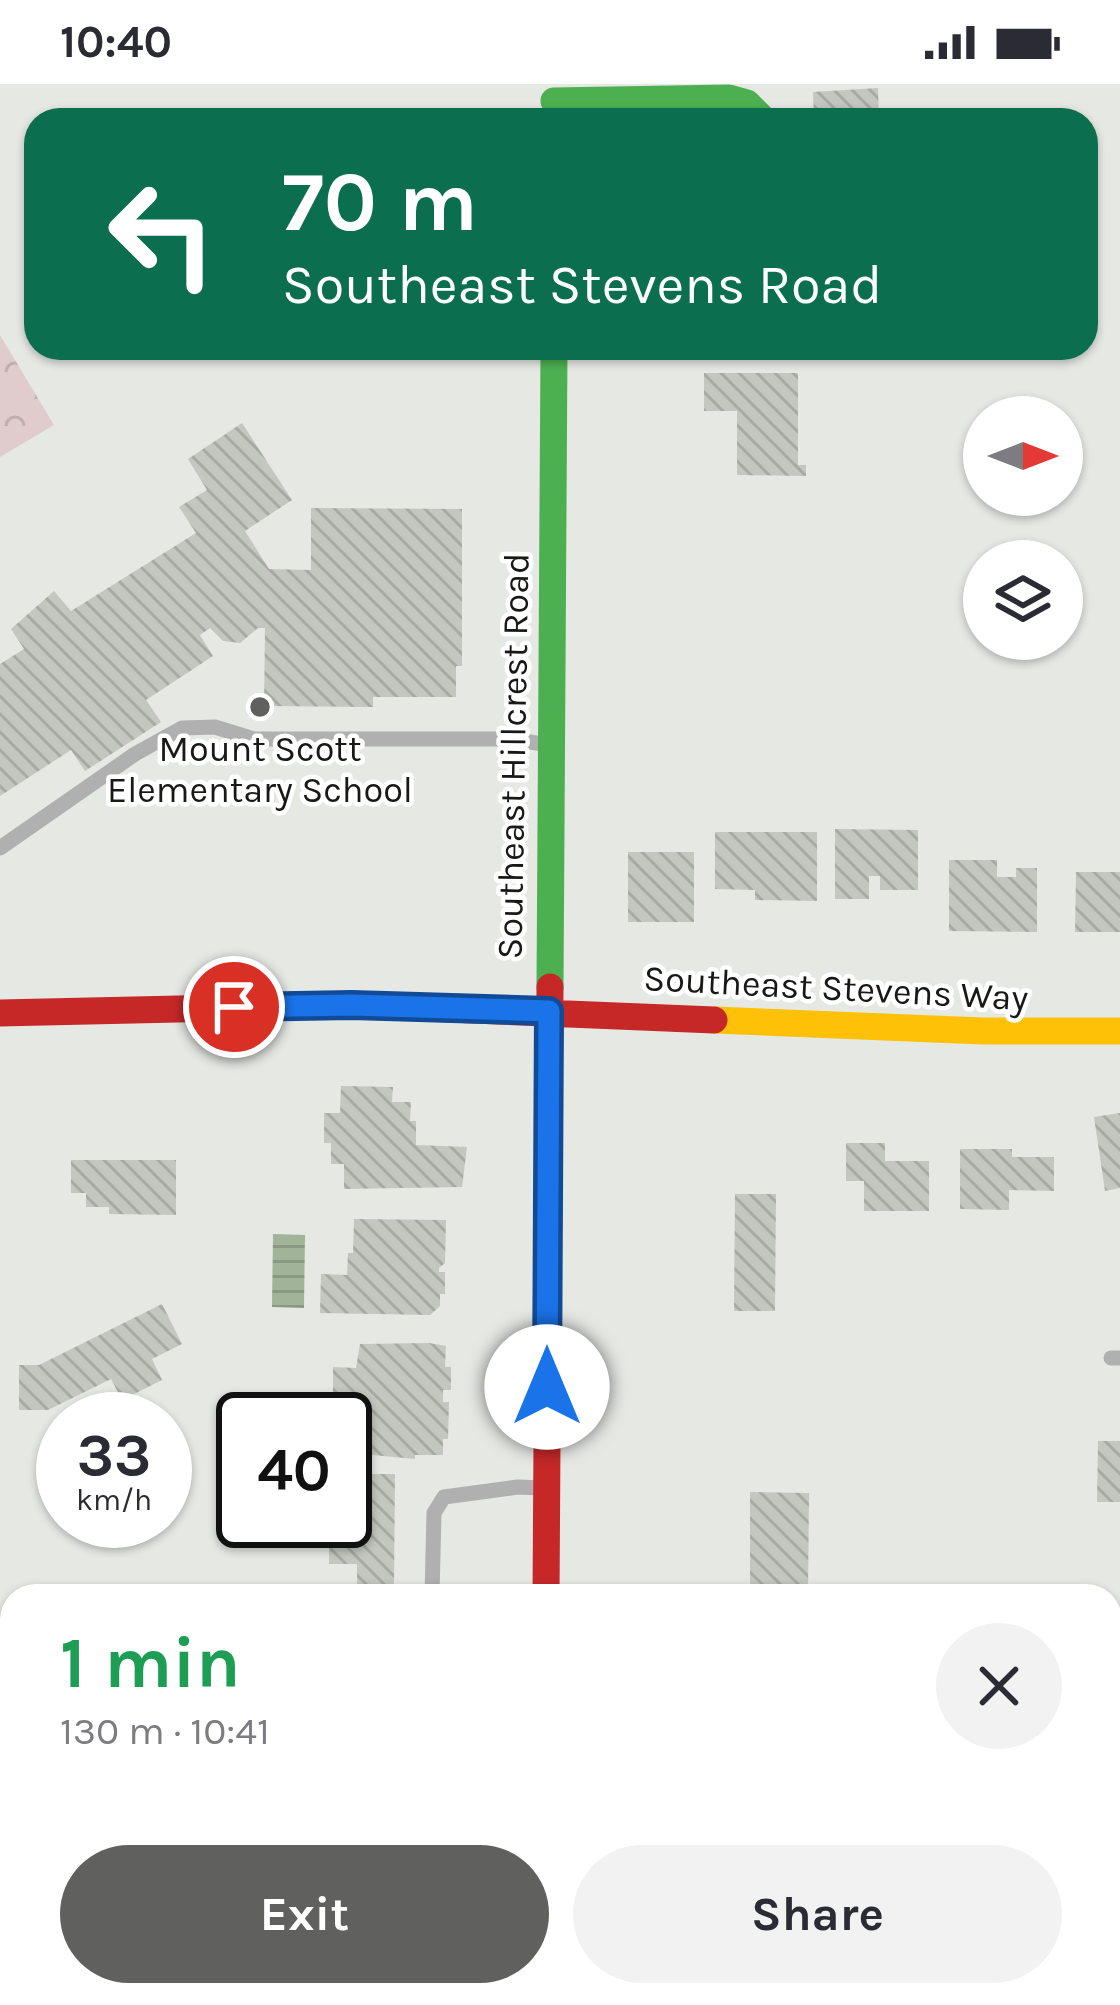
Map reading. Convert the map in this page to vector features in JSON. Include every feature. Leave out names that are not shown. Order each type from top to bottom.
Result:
[{"type":"street","points":[[554,102],[729,98],[752,108]]},
{"type":"street","name":"Southeast Hillcrest Road","points":[[546,1584],[554,360]]},
{"type":"street","name":"Southeast Stevens Way","points":[[0,1013],[352,1005],[983,1030],[1120,1031]]},
{"type":"lane","points":[[0,848],[135,754],[182,728],[215,727],[254,739],[510,739],[553,745]]},
{"type":"lane","points":[[432,1584],[434,1513],[444,1497],[518,1487],[547,1489]]},
{"type":"green space","points":[[0,335],[54,425],[0,457]]},
{"type":"shaded area","points":[[273,1234],[305,1235],[304,1308],[272,1307]]},
{"type":"building","points":[[878,88],[879,108],[814,108],[813,92]]},
{"type":"building","points":[[704,373],[798,373],[798,465],[806,465],[806,476],[737,475],[737,411],[704,411]]},
{"type":"building","points":[[242,423],[292,500],[245,531],[269,569],[311,570],[311,508],[462,509],[462,666],[456,666],[456,697],[373,697],[373,707],[264,706],[265,628],[258,628],[240,643],[223,641],[210,628],[200,635],[213,656],[146,700],[161,722],[85,771],[71,750],[0,796],[0,664],[24,649],[11,629],[54,591],[71,611],[196,533],[179,507],[207,490],[188,459]]},
{"type":"building","points":[[835,829],[918,830],[918,890],[880,890],[880,876],[869,876],[869,899],[835,899]]},
{"type":"building","points":[[715,832],[817,832],[817,901],[755,900],[755,890],[715,889]]},
{"type":"building","points":[[628,852],[694,852],[694,922],[628,922]]},
{"type":"building","points":[[949,860],[997,860],[997,877],[1016,877],[1016,868],[1037,868],[1037,932],[949,931]]},
{"type":"building","points":[[1076,872],[1120,872],[1120,932],[1075,932]]},
{"type":"building","points":[[341,1086],[393,1087],[392,1102],[411,1102],[416,1145],[467,1147],[462,1187],[344,1189],[344,1164],[331,1164],[331,1143],[324,1143],[324,1113],[340,1113]]},
{"type":"building","points":[[1120,1113],[1120,1188],[1105,1191],[1094,1117]]},
{"type":"building","points":[[846,1143],[885,1143],[885,1161],[929,1161],[929,1211],[864,1211],[864,1181],[846,1181]]},
{"type":"building","points":[[960,1149],[1012,1149],[1012,1157],[1054,1157],[1054,1191],[1009,1190],[1009,1210],[960,1209]]},
{"type":"building","points":[[71,1160],[176,1160],[176,1215],[109,1214],[109,1207],[86,1207],[86,1193],[71,1193]]},
{"type":"building","points":[[735,1194],[776,1194],[775,1311],[734,1311]]},
{"type":"building","points":[[354,1219],[446,1220],[445,1263],[439,1268],[445,1272],[445,1294],[440,1294],[440,1306],[430,1315],[320,1313],[321,1274],[347,1275]]},
{"type":"building","points":[[162,1304],[182,1344],[152,1359],[162,1380],[138,1392],[118,1392],[111,1379],[85,1392],[36,1392],[36,1410],[19,1410],[19,1365],[39,1365]]},
{"type":"building","points":[[360,1344],[446,1346],[451,1390],[443,1390],[443,1402],[449,1402],[443,1455],[415,1455],[415,1459],[372,1455],[372,1392],[333,1392],[333,1367],[356,1368]]},
{"type":"building","points":[[1098,1441],[1120,1441],[1120,1502],[1097,1502]]},
{"type":"building","points":[[372,1474],[395,1474],[394,1584],[357,1584],[357,1564],[329,1564],[329,1548],[372,1548]]},
{"type":"building","points":[[750,1492],[809,1493],[808,1584],[750,1584]]},
{"type":"traffic: fast","points":[[554,101],[729,98],[752,108]]},
{"type":"traffic: fast","points":[[550,987],[554,360]]},
{"type":"traffic: slow","points":[[714,1020],[983,1031],[1120,1031]]},
{"type":"traffic: jam","points":[[546,1584],[550,987]]},
{"type":"traffic: jam","points":[[0,1013],[352,1005],[714,1020]]},
{"type":"place","name":"Mount Scott Elementary School","points":[[260,707]]},
{"type":"route","points":[[234,1007],[549,1011],[547,1387]]}]
